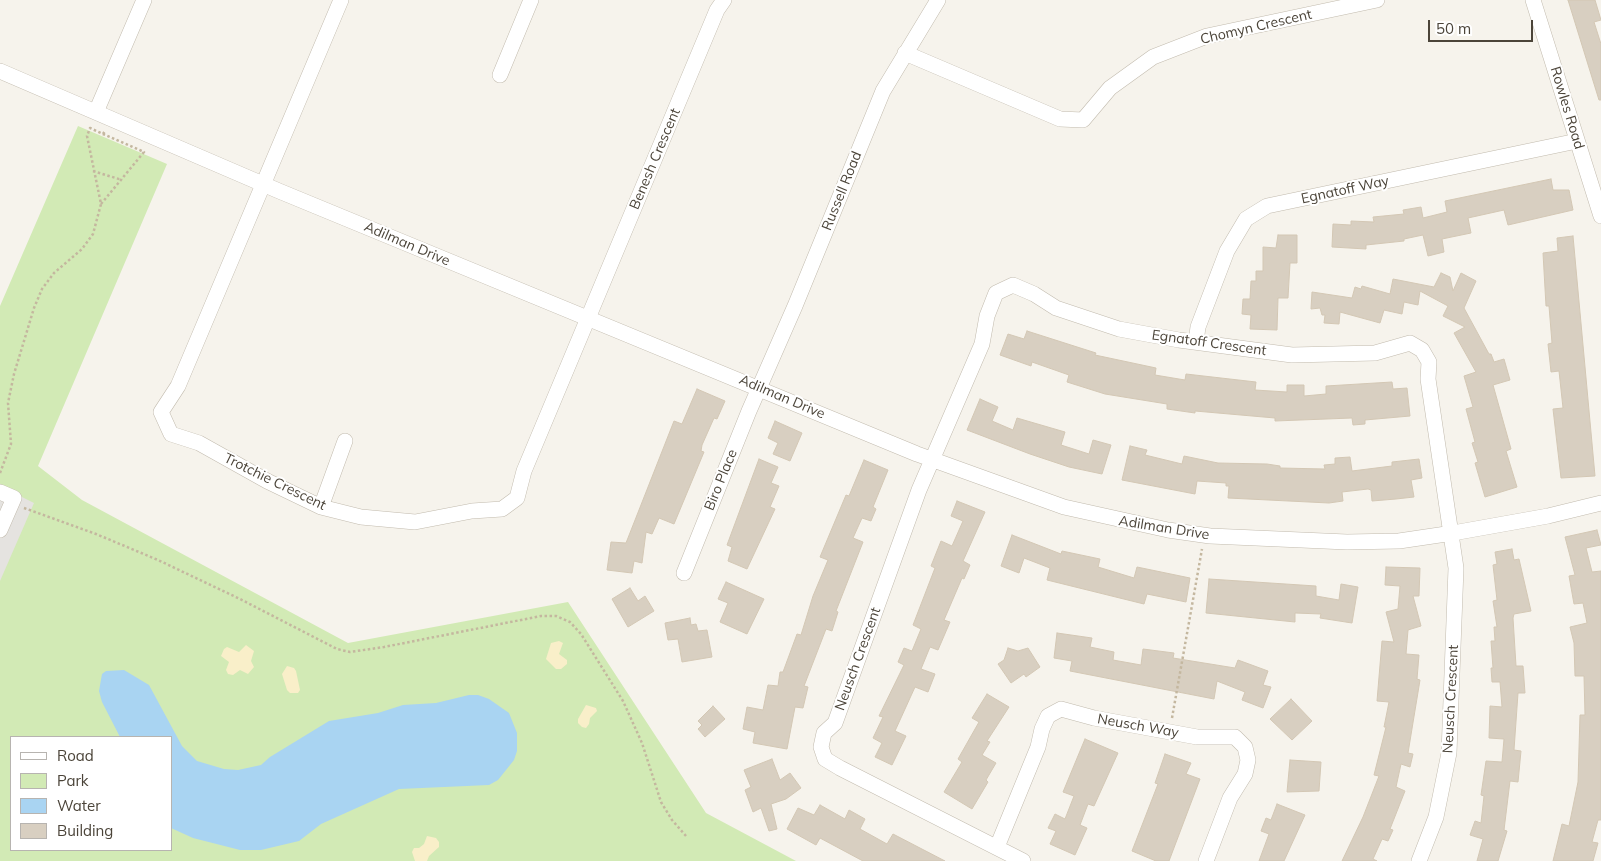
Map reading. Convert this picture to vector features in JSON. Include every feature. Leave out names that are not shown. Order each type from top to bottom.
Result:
[{"type":"street","points":[[96,112],[144,0]]},
{"type":"street","points":[[264,184],[340,0]]},
{"type":"street","points":[[500,75],[531,0]]},
{"type":"street","name":"Benesh Crescent","points":[[588,319],[717,10],[724,0]]},
{"type":"street","name":"Russell Road","points":[[759,388],[883,91],[938,0]]},
{"type":"street","name":"Chomyn Crescent","points":[[906,53],[1060,119],[1083,120],[1110,88],[1154,57],[1207,36],[1377,0]]},
{"type":"street","name":"Rowles Road","points":[[1534,0],[1601,216]]},
{"type":"street","name":"Adilman Drive","points":[[2,76],[96,112],[588,319],[933,460],[1064,507],[1168,530],[1249,539],[1347,542],[1399,541],[1453,534],[1548,516],[1601,503]]},
{"type":"street","name":"Egnatoff Way","points":[[1196,342],[1198,327],[1227,251],[1246,219],[1267,206],[1578,141]]},
{"type":"street","name":"Trotchie Crescent","points":[[264,184],[178,386],[161,412],[171,434],[199,443],[267,481],[321,507],[361,517],[415,522],[472,511],[502,509],[517,498],[524,471],[588,319]]},
{"type":"street","name":"Egnatoff Crescent","points":[[933,460],[982,344],[987,316],[996,293],[1013,284],[1034,294],[1056,308],[1119,329],[1196,342],[1292,355],[1375,353],[1410,343],[1422,350],[1429,362],[1428,379],[1453,534]]},
{"type":"street","name":"Biro Place","points":[[684,573],[759,388]]},
{"type":"street","points":[[321,507],[346,441]]},
{"type":"street","name":"Neusch Crescent","points":[[933,460],[919,490],[835,723],[824,733],[821,747],[825,759],[840,768],[1023,861]]},
{"type":"street","points":[[0,492],[14,498],[0,530]]},
{"type":"street","name":"Neusch Crescent","points":[[1419,861],[1436,817],[1449,753],[1456,568],[1453,534]]},
{"type":"street","name":"Neusch Way","points":[[997,847],[1038,747],[1042,729],[1048,716],[1061,710],[1197,737],[1235,737],[1245,747],[1248,760],[1245,774],[1230,798],[1206,861]]},
{"type":"path","points":[[103,134],[111,119]]},
{"type":"path","points":[[0,473],[11,444],[8,403],[11,388],[22,342],[42,289],[54,273],[82,250],[93,234],[101,204],[144,152],[90,128],[87,136],[101,204]]},
{"type":"path","points":[[93,170],[122,180]]},
{"type":"path","points":[[11,504],[86,530],[158,560],[240,598],[337,649],[350,652],[541,616],[556,616],[570,622],[581,634],[623,701],[642,742],[661,802],[672,820],[686,836]]},
{"type":"path","points":[[1172,719],[1202,550]]},
{"type":"green space","points":[[78,126],[167,164],[38,466],[82,500],[348,643],[568,602],[706,813],[796,861],[0,861],[0,306]]},
{"type":"sand","points":[[559,641],[563,643],[559,654],[567,660],[567,664],[561,669],[556,669],[546,659],[551,643]]},
{"type":"sand","points":[[246,645],[254,651],[251,661],[254,667],[248,674],[240,670],[233,675],[228,674],[226,670],[229,662],[221,656],[224,649],[227,647],[239,652]]},
{"type":"sand","points":[[287,666],[294,668],[296,671],[300,690],[298,693],[290,693],[287,690],[282,674]]},
{"type":"sand","points":[[586,705],[596,708],[597,711],[590,718],[586,728],[578,723],[578,719]]},
{"type":"sand","points":[[427,836],[436,838],[439,842],[439,847],[429,856],[427,861],[415,861],[412,852],[414,848],[419,848],[424,844]]},
{"type":"shaded area","points":[[0,486],[34,503],[0,581]]},
{"type":"water","points":[[124,670],[149,685],[182,746],[197,761],[224,769],[238,770],[261,765],[270,757],[329,721],[378,713],[403,705],[436,703],[469,695],[478,695],[489,699],[509,713],[517,733],[517,751],[514,760],[498,780],[489,785],[399,789],[321,824],[299,841],[261,850],[240,850],[193,838],[172,828],[172,736],[119,736],[102,702],[99,691],[102,674],[106,671]]},
{"type":"building","points":[[1568,0],[1595,0],[1601,20],[1594,22],[1601,44],[1601,100],[1599,100]]},
{"type":"building","points":[[1551,179],[1553,190],[1569,190],[1573,210],[1508,225],[1504,210],[1468,218],[1471,233],[1442,239],[1444,252],[1428,256],[1423,235],[1404,239],[1404,241],[1366,245],[1366,249],[1332,247],[1333,224],[1351,225],[1351,221],[1374,222],[1373,217],[1404,214],[1403,210],[1421,207],[1423,218],[1447,212],[1445,201]]},
{"type":"building","points":[[1278,235],[1297,235],[1297,263],[1290,263],[1288,298],[1278,298],[1277,330],[1250,329],[1251,315],[1242,314],[1243,299],[1250,299],[1251,281],[1256,281],[1256,271],[1263,271],[1263,247],[1276,248]]},
{"type":"building","points":[[1573,236],[1595,476],[1561,478],[1553,409],[1563,408],[1559,371],[1551,372],[1548,344],[1552,343],[1549,306],[1546,306],[1543,253],[1558,251],[1557,238]]},
{"type":"building","points":[[1441,273],[1450,277],[1453,291],[1461,273],[1476,281],[1464,308],[1494,362],[1504,359],[1510,380],[1493,385],[1511,449],[1506,451],[1517,487],[1485,497],[1475,463],[1478,462],[1472,443],[1475,442],[1466,409],[1473,407],[1464,376],[1476,372],[1454,333],[1465,327],[1443,316],[1448,306],[1420,291],[1418,305],[1404,302],[1402,314],[1384,310],[1380,323],[1340,312],[1339,324],[1324,323],[1325,315],[1322,315],[1320,308],[1311,309],[1312,292],[1352,298],[1355,287],[1361,289],[1362,286],[1390,294],[1393,279],[1434,287]]},
{"type":"building","points":[[1027,331],[1096,353],[1095,355],[1156,368],[1155,375],[1185,380],[1186,374],[1256,382],[1255,390],[1287,392],[1287,385],[1304,385],[1304,396],[1326,394],[1326,386],[1392,382],[1393,389],[1407,388],[1410,416],[1365,420],[1365,424],[1353,425],[1352,418],[1275,421],[1275,418],[1195,411],[1195,413],[1167,409],[1167,404],[1105,394],[1067,382],[1069,375],[1032,362],[1031,366],[1000,355],[1008,334],[1024,339]]},
{"type":"building","points":[[697,389],[725,401],[717,419],[714,418],[702,445],[701,451],[704,452],[674,524],[659,518],[652,534],[646,532],[642,563],[634,561],[632,573],[607,570],[611,542],[626,543],[674,421],[682,424]]},
{"type":"building","points":[[980,399],[998,407],[992,421],[1013,430],[1017,418],[1065,432],[1061,445],[1089,454],[1093,440],[1111,445],[1102,474],[1069,467],[967,430]]},
{"type":"building","points":[[775,421],[802,433],[790,461],[773,454],[778,443],[768,438]]},
{"type":"building","points":[[1130,446],[1147,450],[1145,455],[1182,464],[1184,456],[1218,463],[1267,464],[1280,466],[1280,468],[1325,469],[1324,465],[1335,464],[1335,458],[1350,457],[1352,471],[1392,466],[1392,462],[1419,459],[1422,478],[1411,480],[1414,497],[1396,499],[1372,501],[1371,490],[1368,489],[1342,492],[1343,501],[1329,503],[1228,498],[1229,486],[1226,486],[1226,483],[1197,481],[1195,494],[1122,480]]},
{"type":"building","points":[[759,459],[778,467],[771,483],[779,486],[770,507],[775,509],[747,569],[728,561],[732,547],[727,545]]},
{"type":"building","points":[[864,460],[888,470],[873,507],[876,509],[871,521],[862,518],[853,538],[863,542],[836,611],[838,612],[832,631],[826,629],[804,686],[808,687],[803,708],[795,707],[787,749],[753,743],[755,732],[743,729],[747,707],[763,710],[768,685],[778,686],[780,672],[783,672],[797,634],[801,635],[813,596],[828,560],[820,557],[846,495],[849,496]]},
{"type":"building","points":[[957,501],[985,512],[963,561],[970,565],[964,579],[962,578],[944,620],[950,622],[938,650],[930,647],[921,669],[935,674],[928,692],[915,687],[895,731],[906,736],[892,765],[875,757],[882,743],[873,738],[883,717],[879,716],[904,665],[898,662],[904,648],[912,651],[921,629],[913,625],[935,568],[931,566],[941,541],[952,546],[963,521],[951,516]]},
{"type":"building","points":[[1597,530],[1601,545],[1586,548],[1592,572],[1601,571],[1601,820],[1598,820],[1592,842],[1598,843],[1593,861],[1553,861],[1562,824],[1569,826],[1578,782],[1580,715],[1585,715],[1584,676],[1575,676],[1574,643],[1570,627],[1587,623],[1583,603],[1574,604],[1569,576],[1575,575],[1565,537]]},
{"type":"building","points":[[1012,535],[1061,554],[1062,551],[1100,559],[1098,567],[1134,578],[1137,567],[1190,578],[1186,602],[1147,594],[1144,604],[1047,580],[1050,568],[1024,558],[1019,573],[1001,566]]},
{"type":"building","points":[[1512,549],[1514,560],[1519,559],[1531,611],[1514,614],[1513,618],[1516,666],[1523,666],[1525,693],[1518,693],[1514,750],[1521,751],[1518,782],[1510,781],[1504,830],[1507,831],[1498,861],[1477,861],[1483,839],[1470,835],[1475,821],[1481,823],[1484,796],[1481,795],[1486,761],[1502,762],[1504,739],[1489,738],[1490,706],[1502,707],[1500,682],[1492,682],[1491,668],[1493,668],[1491,641],[1495,641],[1494,627],[1497,627],[1493,601],[1497,600],[1493,565],[1497,564],[1495,552]]},
{"type":"building","points":[[1386,567],[1420,568],[1419,596],[1413,596],[1421,626],[1408,630],[1406,654],[1419,655],[1417,679],[1420,680],[1408,753],[1413,754],[1410,767],[1401,764],[1396,787],[1405,791],[1390,829],[1393,830],[1388,841],[1382,839],[1373,859],[1377,861],[1342,861],[1363,817],[1379,776],[1374,775],[1386,727],[1384,727],[1389,702],[1377,701],[1382,641],[1394,642],[1386,612],[1398,609],[1400,586],[1385,585]]},
{"type":"building","points":[[1209,579],[1316,586],[1316,596],[1339,600],[1341,584],[1358,587],[1352,623],[1320,618],[1321,614],[1295,613],[1295,622],[1206,613]]},
{"type":"building","points":[[726,582],[764,599],[747,634],[720,622],[728,603],[718,599]]},
{"type":"building","points":[[630,588],[638,601],[645,596],[654,611],[628,627],[612,599]]},
{"type":"building","points":[[690,618],[691,625],[696,624],[698,631],[707,630],[712,657],[682,662],[678,639],[668,640],[665,623]]},
{"type":"building","points":[[1057,633],[1092,638],[1090,647],[1114,652],[1113,660],[1141,665],[1143,649],[1174,653],[1173,658],[1235,668],[1238,660],[1268,671],[1263,685],[1271,687],[1263,708],[1242,700],[1245,692],[1217,681],[1214,699],[1070,671],[1072,661],[1054,658]]},
{"type":"building","points":[[1008,648],[1018,651],[1028,648],[1040,667],[1026,677],[1024,674],[1011,683],[998,664],[1004,660]]},
{"type":"building","points":[[987,694],[1009,707],[987,741],[990,742],[982,755],[996,763],[986,780],[988,782],[972,809],[944,792],[962,762],[958,759],[979,722],[972,718]]},
{"type":"building","points":[[1291,699],[1312,721],[1292,740],[1270,719]]},
{"type":"building","points":[[713,706],[725,719],[705,737],[698,729],[702,725],[698,721]]},
{"type":"building","points":[[1085,739],[1118,753],[1094,806],[1088,804],[1080,825],[1087,828],[1075,855],[1050,844],[1056,831],[1048,828],[1055,814],[1065,819],[1074,796],[1063,792]]},
{"type":"building","points":[[1165,754],[1191,763],[1186,774],[1200,779],[1169,861],[1156,861],[1132,851],[1158,784],[1155,783]]},
{"type":"building","points":[[772,759],[780,780],[790,773],[801,788],[786,799],[771,804],[777,829],[769,831],[761,808],[753,812],[745,790],[751,787],[744,770]]},
{"type":"building","points":[[1290,760],[1321,762],[1319,791],[1287,792]]},
{"type":"building","points":[[1277,804],[1305,815],[1284,861],[1259,861],[1269,834],[1261,831],[1266,818],[1271,820]]},
{"type":"building","points":[[820,805],[845,819],[849,810],[865,819],[860,829],[887,844],[893,834],[945,861],[863,861],[820,838],[816,845],[787,829],[798,808],[814,815]]}]
